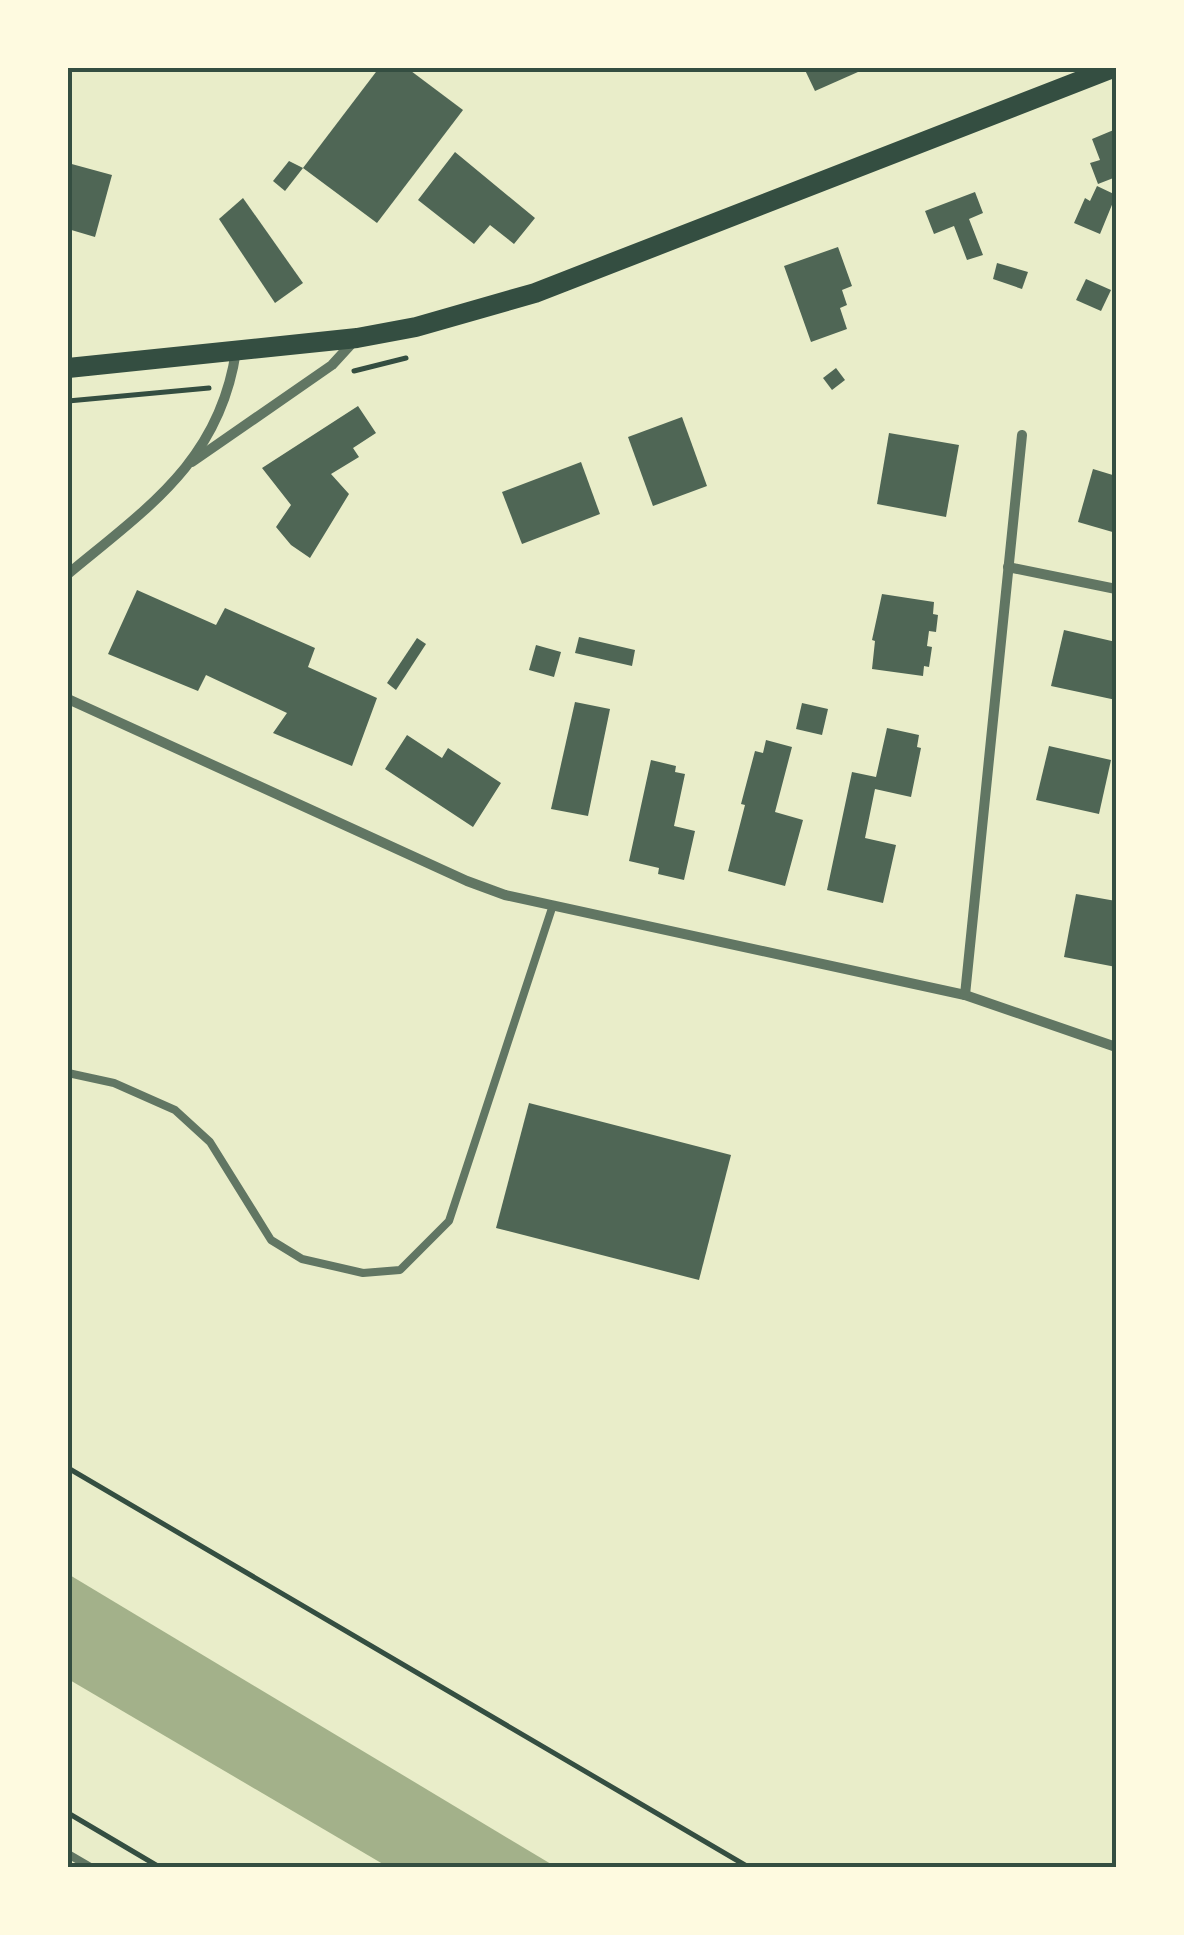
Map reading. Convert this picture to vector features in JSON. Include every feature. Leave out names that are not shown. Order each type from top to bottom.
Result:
[{"type":"main road","points":[[68,368],[357,338],[416,327],[535,293],[1113,68]]},
{"type":"street","points":[[192,462],[332,366],[357,338]]},
{"type":"street","points":[[68,574],[168,492],[192,462],[231,386],[236,351]]},
{"type":"street","points":[[966,995],[1022,436]]},
{"type":"street","points":[[1008,567],[1116,590]]},
{"type":"street","points":[[68,700],[505,895],[966,995],[1116,1046]]},
{"type":"lane","points":[[68,1073],[114,1083],[176,1110],[210,1142],[271,1240],[302,1259],[363,1273],[400,1270],[449,1221],[553,904]]},
{"type":"lane","points":[[68,1854],[92,1868]]},
{"type":"path","points":[[68,1468],[750,1868]]},
{"type":"path","points":[[68,1813],[161,1868]]},
{"type":"shaded area","points":[[68,1574],[556,1867],[388,1867],[68,1679]]},
{"type":"building","points":[[379,68],[407,68],[463,110],[377,223],[303,168]]},
{"type":"building","points":[[804,68],[867,68],[815,91]]},
{"type":"building","points":[[1116,129],[1116,177],[1098,184],[1090,163],[1100,160],[1092,139]]},
{"type":"building","points":[[455,152],[535,218],[514,244],[490,225],[474,244],[418,200]]},
{"type":"building","points":[[289,161],[303,168],[285,191],[273,181]]},
{"type":"building","points":[[68,163],[112,175],[95,237],[68,229]]},
{"type":"building","points":[[1097,186],[1116,195],[1100,234],[1074,223],[1085,198],[1090,201]]},
{"type":"building","points":[[975,192],[983,213],[969,219],[983,255],[967,260],[954,226],[934,234],[925,211]]},
{"type":"building","points":[[243,198],[303,283],[275,303],[219,219]]},
{"type":"building","points":[[838,247],[852,286],[842,290],[847,305],[840,308],[847,329],[811,342],[784,266]]},
{"type":"building","points":[[997,263],[1028,272],[1022,289],[993,279]]},
{"type":"building","points":[[1086,279],[1111,290],[1101,311],[1076,300]]},
{"type":"building","points":[[836,368],[845,380],[832,390],[823,378]]},
{"type":"building","points":[[358,406],[376,433],[353,448],[359,457],[331,474],[349,494],[310,558],[291,545],[276,527],[291,505],[262,468]]},
{"type":"building","points":[[682,417],[707,486],[653,506],[628,437]]},
{"type":"building","points":[[889,433],[959,445],[946,517],[877,504]]},
{"type":"building","points":[[581,462],[600,514],[522,544],[502,492]]},
{"type":"building","points":[[1093,469],[1116,476],[1116,533],[1078,522]]},
{"type":"building","points":[[137,590],[216,625],[225,608],[315,648],[308,667],[377,698],[352,766],[273,733],[287,713],[206,675],[198,691],[108,654]]},
{"type":"building","points":[[882,594],[934,602],[933,614],[938,615],[936,632],[929,631],[927,646],[932,647],[929,667],[924,666],[923,676],[872,669],[872,640]]},
{"type":"building","points":[[1064,630],[1116,642],[1116,700],[1051,686]]},
{"type":"building","points":[[579,637],[635,650],[632,666],[575,653]]},
{"type":"building","points":[[417,638],[426,644],[396,690],[387,683]]},
{"type":"building","points":[[536,645],[561,652],[554,677],[529,670]]},
{"type":"building","points":[[575,702],[610,709],[588,816],[551,809]]},
{"type":"building","points":[[802,703],[828,709],[822,735],[796,729]]},
{"type":"building","points":[[887,728],[919,735],[917,747],[921,748],[911,797],[875,789],[865,838],[896,845],[883,903],[827,890],[852,772],[876,777]]},
{"type":"building","points":[[407,735],[442,758],[448,748],[501,783],[473,827],[385,769]]},
{"type":"building","points":[[766,740],[792,747],[775,812],[803,820],[785,886],[728,871],[755,751],[763,753]]},
{"type":"building","points":[[1049,746],[1111,760],[1099,814],[1036,800]]},
{"type":"building","points":[[651,760],[676,766],[675,772],[685,774],[674,826],[695,831],[684,880],[658,874],[659,868],[629,861]]},
{"type":"building","points":[[1076,894],[1116,901],[1116,967],[1064,957]]},
{"type":"building","points":[[529,1103],[731,1155],[699,1280],[496,1228]]}]
